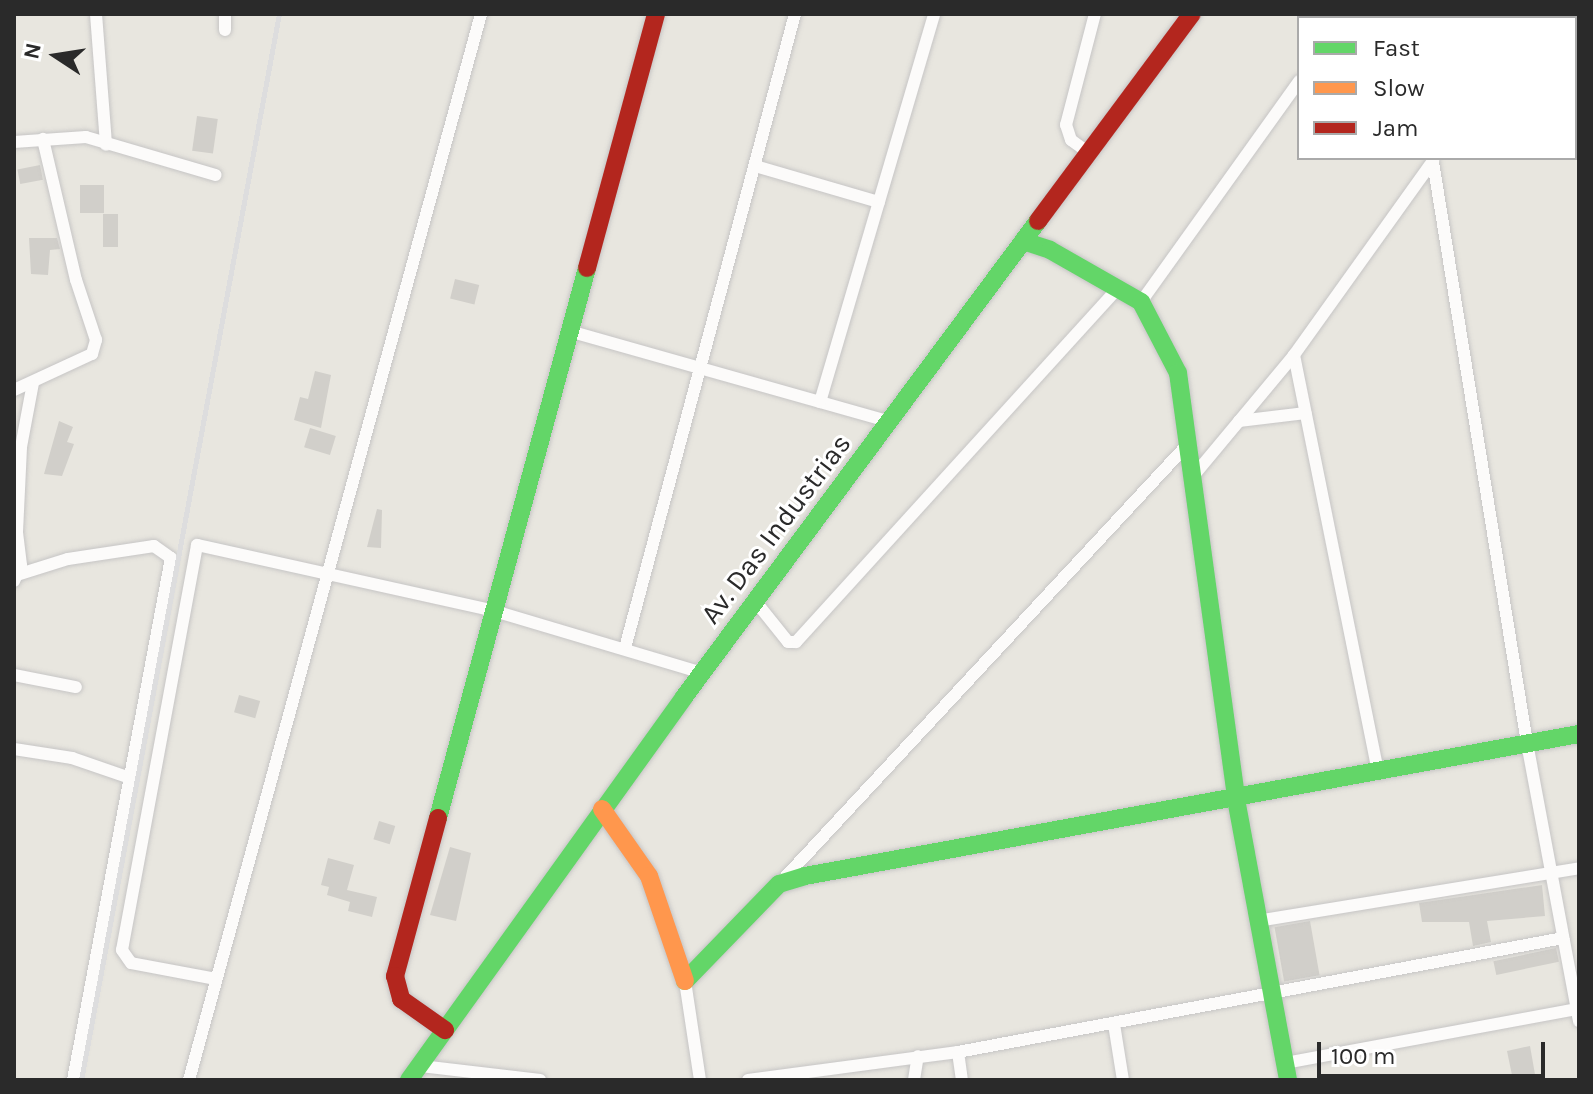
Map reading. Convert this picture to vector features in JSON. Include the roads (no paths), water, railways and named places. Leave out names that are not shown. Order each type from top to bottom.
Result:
[{"type":"street","points":[[96,14],[106,145]]},
{"type":"street","points":[[225,14],[225,30]]},
{"type":"street","points":[[189,1080],[481,14]]},
{"type":"street","points":[[445,1030],[401,999],[395,976],[491,610],[656,14]]},
{"type":"street","points":[[625,648],[795,14]]},
{"type":"street","points":[[820,402],[934,14]]},
{"type":"street","points":[[1089,153],[1071,140],[1066,125],[1095,14]]},
{"type":"street","name":"Av. Das Industrias","points":[[412,1076],[602,809],[1192,14]]},
{"type":"street","points":[[1141,302],[1297,84]]},
{"type":"street","points":[[14,142],[86,137],[216,175]]},
{"type":"street","points":[[14,390],[92,354],[96,340],[43,139]]},
{"type":"street","points":[[1023,241],[1141,302],[1178,373],[1188,444],[1189,480],[1236,799],[1286,1072],[1578,1015],[1527,743],[1434,160]]},
{"type":"street","points":[[1189,480],[1294,355],[1434,160]]},
{"type":"street","points":[[755,166],[879,202]]},
{"type":"street","points":[[756,602],[788,642],[796,642],[1118,288]]},
{"type":"street","points":[[569,331],[890,422]]},
{"type":"street","points":[[1294,355],[1378,770]]},
{"type":"street","points":[[33,383],[17,497],[17,578],[68,559],[154,546],[171,558],[73,1080]]},
{"type":"street","points":[[1239,421],[1306,413]]},
{"type":"street","points":[[685,981],[1188,444]]},
{"type":"street","points":[[216,979],[131,963],[122,950],[194,550],[202,544],[491,610],[702,673]]},
{"type":"street","points":[[14,675],[76,687]]},
{"type":"street","points":[[779,884],[1579,734]]},
{"type":"street","points":[[14,749],[72,758],[130,778]]},
{"type":"street","points":[[602,809],[649,876],[685,981],[700,1080]]},
{"type":"street","points":[[1257,921],[1579,868]]},
{"type":"street","points":[[748,1080],[958,1052],[1563,938]]},
{"type":"street","points":[[1114,1024],[1123,1080]]},
{"type":"street","points":[[958,1052],[962,1080]]},
{"type":"street","points":[[914,1080],[918,1056]]},
{"type":"street","points":[[412,1076],[537,1080]]},
{"type":"railway","points":[[81,1080],[279,14]]}]
